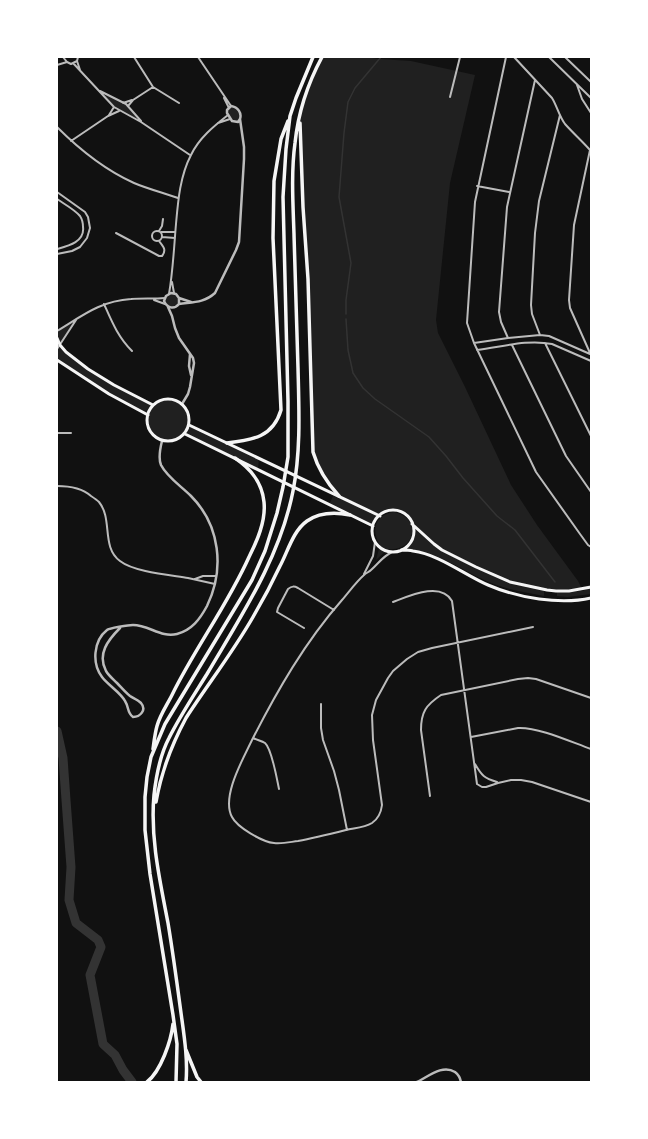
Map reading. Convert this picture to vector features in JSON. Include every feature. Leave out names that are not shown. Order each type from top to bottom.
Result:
[{"type":"highway","points":[[227,443],[246,441],[268,432],[274,426],[281,410],[273,238],[274,182],[281,139],[313,57]]},
{"type":"highway","points":[[186,1082],[185,1048],[173,951],[155,843],[153,815],[154,794],[157,775],[168,740],[258,587],[273,555],[284,525],[293,493],[297,465],[299,407],[293,199],[294,143],[309,84],[322,57]]},
{"type":"highway","points":[[151,757],[165,724],[252,580],[265,551],[282,494],[288,457],[283,197],[290,116]]},
{"type":"highway","points":[[300,118],[303,207],[308,279],[313,452],[321,472],[339,496]]},
{"type":"highway","points":[[176,1082],[177,1044],[150,874],[145,830],[145,797],[147,777],[157,725],[180,678],[218,617],[242,573],[261,528],[264,513],[263,493],[252,472],[235,458]]},
{"type":"highway","points":[[153,815],[167,761],[178,735],[192,709],[253,617],[298,531],[306,522],[321,515],[329,513],[350,515]]},
{"type":"highway","points":[[147,1082],[160,1065],[167,1048],[172,1031],[173,1015]]},
{"type":"highway","points":[[185,1048],[197,1077],[201,1082]]},
{"type":"main road","points":[[57,338],[60,345],[66,352],[88,369],[127,392],[153,405]]},
{"type":"main road","points":[[57,360],[109,394],[148,415]]},
{"type":"main road","points":[[167,399],[175,400],[182,404],[189,413],[190,419],[185,434],[179,440],[170,442],[162,441],[149,431],[147,423],[148,415],[153,405],[167,399]]},
{"type":"main road","points":[[189,425],[380,516]]},
{"type":"main road","points":[[185,434],[373,526]]},
{"type":"main road","points":[[591,587],[569,591],[556,591],[510,582],[442,550],[412,524],[407,516],[398,511],[388,511],[380,516],[373,526],[373,537],[375,542],[382,549],[392,552],[413,550],[430,555],[489,585],[508,592],[555,600],[575,601],[591,598]]},
{"type":"main road","points":[[401,550],[408,545],[413,538],[414,533],[412,524]]},
{"type":"main road","points":[[546,599],[547,590]]},
{"type":"main road","points":[[555,600],[556,591]]},
{"type":"street","points":[[78,57],[77,61],[81,71]]},
{"type":"street","points":[[134,57],[152,87],[179,104]]},
{"type":"street","points":[[198,57],[230,107]]},
{"type":"street","points":[[450,97],[460,57]]},
{"type":"street","points":[[506,57],[477,186],[467,323],[477,350],[536,472],[588,545],[591,547]]},
{"type":"street","points":[[514,57],[552,98],[557,105],[565,124],[591,150],[574,225],[569,300],[570,308],[590,354]]},
{"type":"street","points":[[549,57],[591,98]]},
{"type":"street","points":[[566,57],[591,82]]},
{"type":"street","points":[[57,65],[64,58],[66,62]]},
{"type":"street","points":[[57,65],[66,62],[71,64],[77,61]]},
{"type":"street","points":[[73,63],[97,90],[119,111],[141,122],[190,155]]},
{"type":"street","points":[[508,338],[501,322],[499,312],[507,207],[509,192],[535,80]]},
{"type":"street","points":[[576,84],[582,99],[591,113]]},
{"type":"street","points":[[122,103],[133,100],[152,87]]},
{"type":"street","points":[[97,90],[129,107],[141,122]]},
{"type":"street","points":[[108,116],[113,106],[113,102],[116,100]]},
{"type":"street","points":[[125,114],[129,112],[129,107],[133,100]]},
{"type":"street","points":[[230,107],[227,112],[228,115],[230,119],[236,122],[241,129]]},
{"type":"street","points":[[172,316],[175,307],[179,304],[202,301],[215,293],[239,242],[244,158],[241,117],[236,107],[230,107]]},
{"type":"street","points":[[71,141],[108,116],[119,111]]},
{"type":"street","points":[[169,294],[172,279],[178,198],[190,155],[209,131],[228,115]]},
{"type":"street","points":[[540,335],[532,314],[531,305],[535,233],[539,201],[560,115]]},
{"type":"street","points":[[217,124],[230,119]]},
{"type":"street","points":[[236,122],[240,119]]},
{"type":"street","points":[[57,127],[86,154],[116,173],[134,183],[178,198]]},
{"type":"street","points":[[477,186],[509,192]]},
{"type":"street","points":[[57,192],[85,212],[88,217],[90,228],[87,238],[80,247],[72,251],[57,254]]},
{"type":"street","points":[[57,199],[79,215],[83,222],[84,230],[80,239],[71,245],[57,249]]},
{"type":"street","points":[[162,237],[160,231],[163,219]]},
{"type":"street","points":[[116,233],[159,256],[162,256],[165,249],[159,241],[154,240],[152,235],[154,231],[176,232]]},
{"type":"street","points":[[162,237],[175,238]]},
{"type":"street","points":[[159,241],[162,237]]},
{"type":"street","points":[[172,279],[174,293],[179,298],[191,302]]},
{"type":"street","points":[[57,331],[84,313],[104,304],[132,298],[165,298],[169,294],[174,293]]},
{"type":"street","points":[[165,298],[164,301],[172,316],[179,338],[193,358],[194,363],[189,390],[182,404]]},
{"type":"street","points":[[179,298],[179,304]]},
{"type":"street","points":[[153,299],[171,308],[175,307]]},
{"type":"street","points":[[104,304],[115,329],[132,351]]},
{"type":"street","points":[[57,349],[77,319]]},
{"type":"street","points":[[474,343],[540,335],[549,336],[590,354]]},
{"type":"street","points":[[477,350],[528,342],[545,343],[552,344],[591,361]]},
{"type":"street","points":[[545,343],[591,436]]},
{"type":"street","points":[[512,345],[566,456],[591,492]]},
{"type":"street","points":[[190,354],[189,366],[192,375]]},
{"type":"street","points":[[57,433],[71,433]]},
{"type":"street","points":[[120,628],[105,647],[102,658],[107,673],[130,696],[141,703],[143,712],[137,717],[129,715],[125,701],[102,677],[97,668],[95,657],[99,640],[107,630],[132,625],[138,625],[159,633],[171,635],[183,632],[198,621],[210,598],[215,584],[218,560],[216,544],[210,525],[198,504],[161,465],[159,455],[162,441]]},
{"type":"street","points":[[57,486],[75,488],[88,493],[99,502],[104,512],[108,540],[112,551],[119,560],[129,566],[142,570],[215,584]]},
{"type":"street","points":[[375,542],[373,556],[363,575],[304,649],[278,690],[261,721],[236,776],[229,797],[229,811],[236,824],[262,840],[281,844],[328,835],[362,827],[371,823],[382,811],[381,788],[373,740],[372,716],[376,700],[388,678],[407,659],[418,652],[533,628]]},
{"type":"street","points":[[363,575],[371,570],[384,556],[392,552]]},
{"type":"street","points":[[194,579],[203,576],[216,576]]},
{"type":"street","points":[[304,628],[277,612],[288,589],[291,587],[294,586],[298,588],[334,610]]},
{"type":"street","points":[[393,602],[418,593],[429,591],[441,591],[447,594],[452,601],[477,784],[482,787],[486,787],[511,780],[521,780],[532,782],[591,802]]},
{"type":"street","points":[[430,796],[421,730],[422,715],[426,707],[441,695],[528,678],[536,679],[591,698]]},
{"type":"street","points":[[321,704],[321,728],[323,740],[334,771],[347,830]]},
{"type":"street","points":[[471,737],[526,728],[591,750]]},
{"type":"street","points":[[253,738],[266,744],[268,747],[273,761],[279,789]]},
{"type":"street","points":[[475,764],[481,775],[498,783]]},
{"type":"street","points":[[419,1082],[438,1071],[447,1069],[458,1074],[461,1082]]},
{"type":"shaded area","points":[[322,57],[366,57],[411,61],[475,75],[450,183],[436,320],[438,333],[511,485],[537,525],[578,581],[582,589],[569,591],[547,589],[520,584],[499,577],[515,585],[544,591],[544,596],[496,585],[448,561],[426,553],[403,550],[413,539],[414,525],[422,533],[410,518],[401,511],[392,510],[384,512],[374,525],[330,503],[333,496],[379,515],[339,495],[330,486],[321,472],[314,452],[308,279],[303,207],[300,118],[309,84]],"holes":[[[422,533],[436,545],[485,572],[448,554],[442,550],[425,536]]]},
{"type":"shaded area","points":[[97,89],[126,104],[141,122],[119,111]]},
{"type":"shaded area","points":[[231,106],[239,111],[241,117],[238,122],[232,121],[227,111]]},
{"type":"shaded area","points":[[171,293],[178,296],[179,304],[175,307],[166,305],[165,298]]},
{"type":"shaded area","points":[[77,319],[60,345],[76,360],[94,373],[140,400],[152,405],[147,414],[128,405],[57,360],[57,331]]},
{"type":"shaded area","points":[[172,400],[179,403],[185,409],[188,420],[187,428],[179,437],[172,440],[164,440],[157,437],[149,428],[148,416],[151,409],[160,401]]},
{"type":"shaded area","points":[[190,426],[259,458],[258,469],[186,434]]},
{"type":"shaded area","points":[[394,512],[403,515],[409,521],[412,527],[410,540],[405,545],[397,549],[388,549],[376,560],[380,545],[375,534],[376,524],[383,516]]},
{"type":"shaded area","points":[[591,588],[591,594],[567,597],[557,596],[557,592],[582,591]]},
{"type":"waterway","points":[[346,314],[346,300],[351,263],[339,197],[348,102],[355,88],[381,57]]},
{"type":"waterway","points":[[346,319],[348,350],[353,373],[363,388],[375,399],[429,437],[497,516],[515,530],[555,582]]},
{"type":"waterway","points":[[57,731],[63,758],[71,867],[69,900],[76,923],[98,940],[101,947],[90,975],[103,1044],[115,1055],[123,1070],[132,1082]]}]
